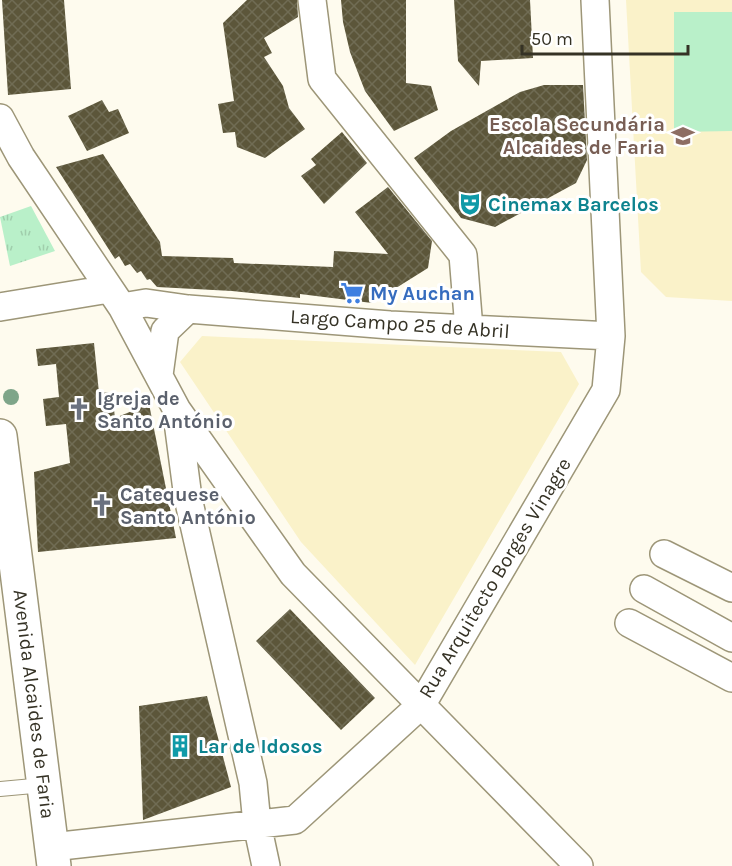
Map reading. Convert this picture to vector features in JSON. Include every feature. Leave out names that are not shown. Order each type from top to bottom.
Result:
[{"type":"street","points":[[312,0],[322,79],[464,255],[469,329]]},
{"type":"street","name":"Rua Arquitecto Borges Vinagre","points":[[53,856],[295,820],[422,704],[606,390],[611,336],[595,0]]},
{"type":"street","points":[[0,118],[21,157],[116,298],[177,410],[293,574],[579,866]]},
{"type":"street","name":"Largo Campo 25 de Abril","points":[[0,307],[116,298],[188,309],[469,329],[611,336]]},
{"type":"street","points":[[159,375],[165,331],[188,309]]},
{"type":"street","points":[[177,410],[188,498],[253,783],[257,824],[266,866]]},
{"type":"street","name":"Avenida Alcaides de Faria","points":[[0,436],[53,856]]},
{"type":"street","points":[[664,554],[732,588]]},
{"type":"street","points":[[644,589],[732,638]]},
{"type":"street","points":[[630,623],[732,678]]},
{"type":"lane","points":[[0,789],[44,784]]},
{"type":"shaded area","name":"Escola Secundária Alcaides de Faria","points":[[626,0],[732,0],[732,301],[666,297],[641,272]]},
{"type":"shaded area","points":[[202,336],[561,352],[579,384],[415,665],[301,542],[180,362]]},
{"type":"green space","points":[[674,12],[732,12],[732,131],[674,132]]},
{"type":"green space","points":[[31,206],[55,251],[10,266],[0,217]]},
{"type":"building","points":[[2,0],[64,0],[71,89],[8,95]]},
{"type":"building","points":[[247,0],[297,0],[298,17],[264,38],[272,53],[264,57],[283,86],[289,108],[305,129],[265,158],[237,147],[235,132],[223,133],[218,104],[234,101],[223,23]]},
{"type":"building","points":[[341,0],[406,0],[406,83],[431,86],[438,110],[394,131],[365,91],[350,52]]},
{"type":"building","points":[[454,0],[530,0],[533,58],[481,61],[479,86],[458,61]]},
{"type":"building","points":[[544,85],[583,85],[587,160],[576,183],[495,227],[461,218],[414,158],[451,131],[520,92]]},
{"type":"building","points":[[102,100],[109,112],[118,109],[129,133],[87,151],[68,116]]},
{"type":"building","points":[[342,132],[367,163],[324,204],[301,176],[316,165],[311,159]]},
{"type":"building","points":[[103,154],[160,242],[162,256],[233,258],[234,263],[333,267],[334,251],[388,254],[355,212],[388,187],[432,241],[428,268],[372,303],[300,294],[300,298],[157,287],[150,279],[147,280],[141,271],[137,273],[130,264],[125,266],[119,256],[115,259],[56,167]]},
{"type":"building","name":"Catequese Santo António","points":[[94,343],[99,393],[112,392],[115,418],[149,404],[176,538],[38,552],[34,472],[70,463],[66,424],[46,426],[43,399],[59,397],[56,364],[38,366],[36,349]]},
{"type":"building","points":[[290,609],[375,698],[341,730],[256,641]]},
{"type":"building","name":"Lar de Idosos","points":[[207,696],[231,787],[143,820],[139,706]]},
{"type":"place","name":"Escola Secundária Alcaides de Faria","points":[[683,136]]},
{"type":"place","name":"Cinemax Barcelos","points":[[470,204]]},
{"type":"place","name":"My Auchan","points":[[352,293]]},
{"type":"place","name":"Igreja de Santo António","points":[[79,409]]},
{"type":"place","name":"Catequese Santo António","points":[[102,505]]},
{"type":"place","name":"Lar de Idosos","points":[[180,746]]}]
